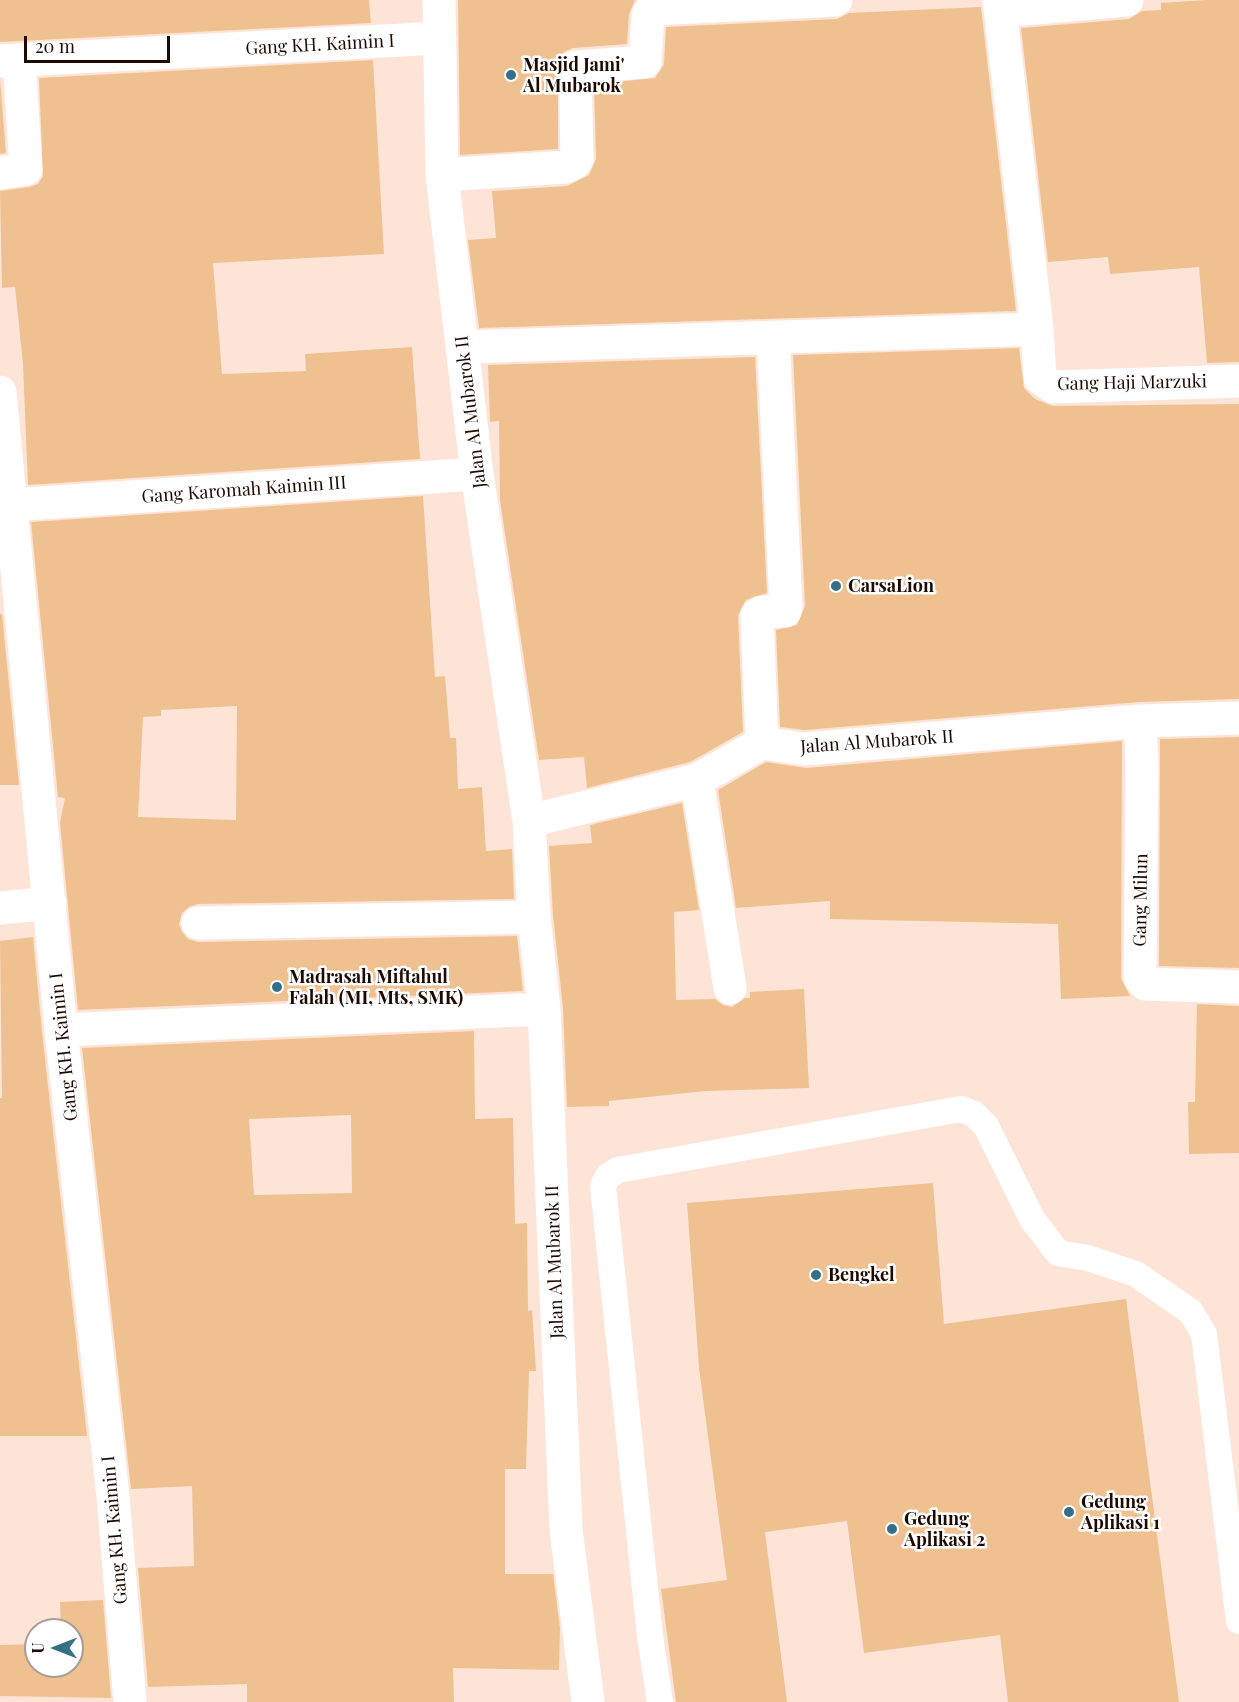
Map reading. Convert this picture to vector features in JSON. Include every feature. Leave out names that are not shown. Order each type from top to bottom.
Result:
[{"type":"street","name":"Jalan Al Mubarok II","points":[[439,0],[442,175],[464,347],[477,474],[529,821],[534,916],[544,1009],[566,1530],[588,1702]]},
{"type":"street","points":[[442,175],[566,167],[574,163],[577,159],[575,66],[645,63],[648,15],[652,9],[836,0]]},
{"type":"street","points":[[1000,5],[1127,0]]},
{"type":"street","name":"Gang Haji Marzuki","points":[[1000,5],[1041,378],[1053,387],[1239,381]]},
{"type":"street","name":"Gang KH. Kaimin I","points":[[0,173],[27,169],[10,61],[440,38]]},
{"type":"street","points":[[464,347],[1037,329]]},
{"type":"street","points":[[529,821],[697,780],[762,743],[757,615],[761,612],[785,611],[786,607],[774,339]]},
{"type":"street","name":"Gang KH. Kaimin I","points":[[0,392],[10,505],[9,596],[50,903],[61,1030],[113,1496],[130,1702]]},
{"type":"street","name":"Gang Karomah Kaimin III","points":[[10,505],[477,474]]},
{"type":"street","name":"Jalan Al Mubarok II","points":[[762,743],[804,749],[1140,721],[1239,718]]},
{"type":"street","name":"Gang Milun","points":[[1140,721],[1142,763],[1140,978],[1145,984],[1239,987]]},
{"type":"street","points":[[697,780],[730,988]]},
{"type":"street","points":[[0,908],[50,903]]},
{"type":"street","points":[[198,923],[534,916]]},
{"type":"street","points":[[61,1030],[544,1009]]},
{"type":"lane","points":[[660,1702],[650,1636],[603,1186],[608,1176],[618,1170],[961,1109],[974,1113],[986,1126],[1032,1219],[1058,1253],[1088,1258],[1137,1274],[1191,1312],[1204,1334],[1239,1621]]},
{"type":"building","points":[[0,0],[369,0],[371,23],[0,42]]},
{"type":"building","name":"Masjid Jami' Al Mubarok","points":[[458,0],[635,0],[629,14],[627,44],[573,48],[564,52],[558,59],[558,149],[460,155]]},
{"type":"building","points":[[1239,0],[1239,362],[1207,363],[1199,267],[1110,274],[1108,257],[1048,262],[1021,28],[1129,19],[1142,11],[1161,10],[1161,3]]},
{"type":"building","points":[[981,7],[1016,311],[479,328],[468,240],[496,238],[492,191],[567,186],[589,175],[596,159],[594,84],[655,78],[664,64],[666,27],[837,19],[849,13]]},
{"type":"building","points":[[373,60],[384,254],[213,263],[222,374],[306,371],[305,354],[412,347],[420,459],[28,485],[23,364],[15,287],[2,288],[0,191],[38,184],[43,176],[39,78]]},
{"type":"building","points":[[0,80],[6,153],[0,154]]},
{"type":"building","points":[[1019,348],[1024,388],[1035,399],[1053,406],[1239,404],[1239,699],[1139,702],[805,730],[780,727],[776,630],[797,625],[805,606],[793,355]]},
{"type":"building","points":[[755,357],[767,593],[746,600],[738,615],[743,732],[690,762],[587,788],[584,757],[539,760],[500,500],[499,421],[490,422],[488,365]]},
{"type":"building","points":[[423,496],[435,677],[445,676],[450,738],[456,738],[458,789],[482,787],[486,851],[512,849],[514,899],[198,904],[182,913],[179,924],[188,939],[198,942],[517,936],[523,991],[78,1010],[60,823],[65,798],[58,797],[31,522]],"holes":[[[237,706],[236,820],[138,817],[143,717],[161,716],[161,710]]]},
{"type":"building","points":[[0,614],[2,614],[19,785],[0,785]]},
{"type":"building","points":[[1239,737],[1239,968],[1159,966],[1160,739]]},
{"type":"building","points":[[1122,741],[1121,978],[1130,996],[1061,999],[1058,924],[830,919],[830,901],[736,908],[718,790],[766,762],[806,768]]},
{"type":"building","points":[[682,803],[699,910],[674,912],[676,1000],[715,999],[723,1005],[732,1007],[745,998],[750,998],[750,992],[804,989],[809,1088],[706,1091],[609,1101],[609,1106],[567,1107],[563,1008],[553,915],[549,846],[592,843],[590,825]]},
{"type":"building","points":[[33,937],[87,1436],[0,1436],[0,1098],[2,1098],[0,941]]},
{"type":"building","points":[[1197,1004],[1239,1006],[1239,1153],[1189,1154],[1188,1102],[1195,1102]]},
{"type":"building","points":[[474,1031],[475,1119],[513,1118],[515,1224],[527,1223],[528,1311],[532,1310],[536,1371],[529,1371],[526,1469],[505,1469],[505,1574],[553,1574],[560,1628],[559,1670],[453,1668],[454,1702],[247,1702],[247,1684],[148,1687],[138,1568],[194,1566],[192,1486],[131,1489],[82,1048]],"holes":[[[351,1115],[352,1193],[254,1195],[249,1119]]]},
{"type":"building","points":[[933,1183],[944,1324],[1126,1299],[1179,1702],[1008,1702],[1000,1635],[864,1653],[847,1521],[765,1532],[787,1702],[676,1702],[661,1589],[727,1580],[699,1368],[687,1203]]},
{"type":"building","points":[[103,1600],[111,1698],[0,1696],[0,1645],[24,1644],[24,1678],[84,1678],[84,1618],[61,1618],[60,1602]]},
{"type":"place","name":"Masjid Jami' Al Mubarok","points":[[511,75]]},
{"type":"place","name":"CarsaLion","points":[[836,586]]},
{"type":"place","name":"Madrasah Miftahul Falah (MI, Mts, SMK)","points":[[277,987]]},
{"type":"place","name":"Bengkel","points":[[816,1275]]},
{"type":"place","name":"Gedung Aplikasi 1","points":[[1069,1512]]},
{"type":"place","name":"Gedung Aplikasi 2","points":[[892,1529]]}]
